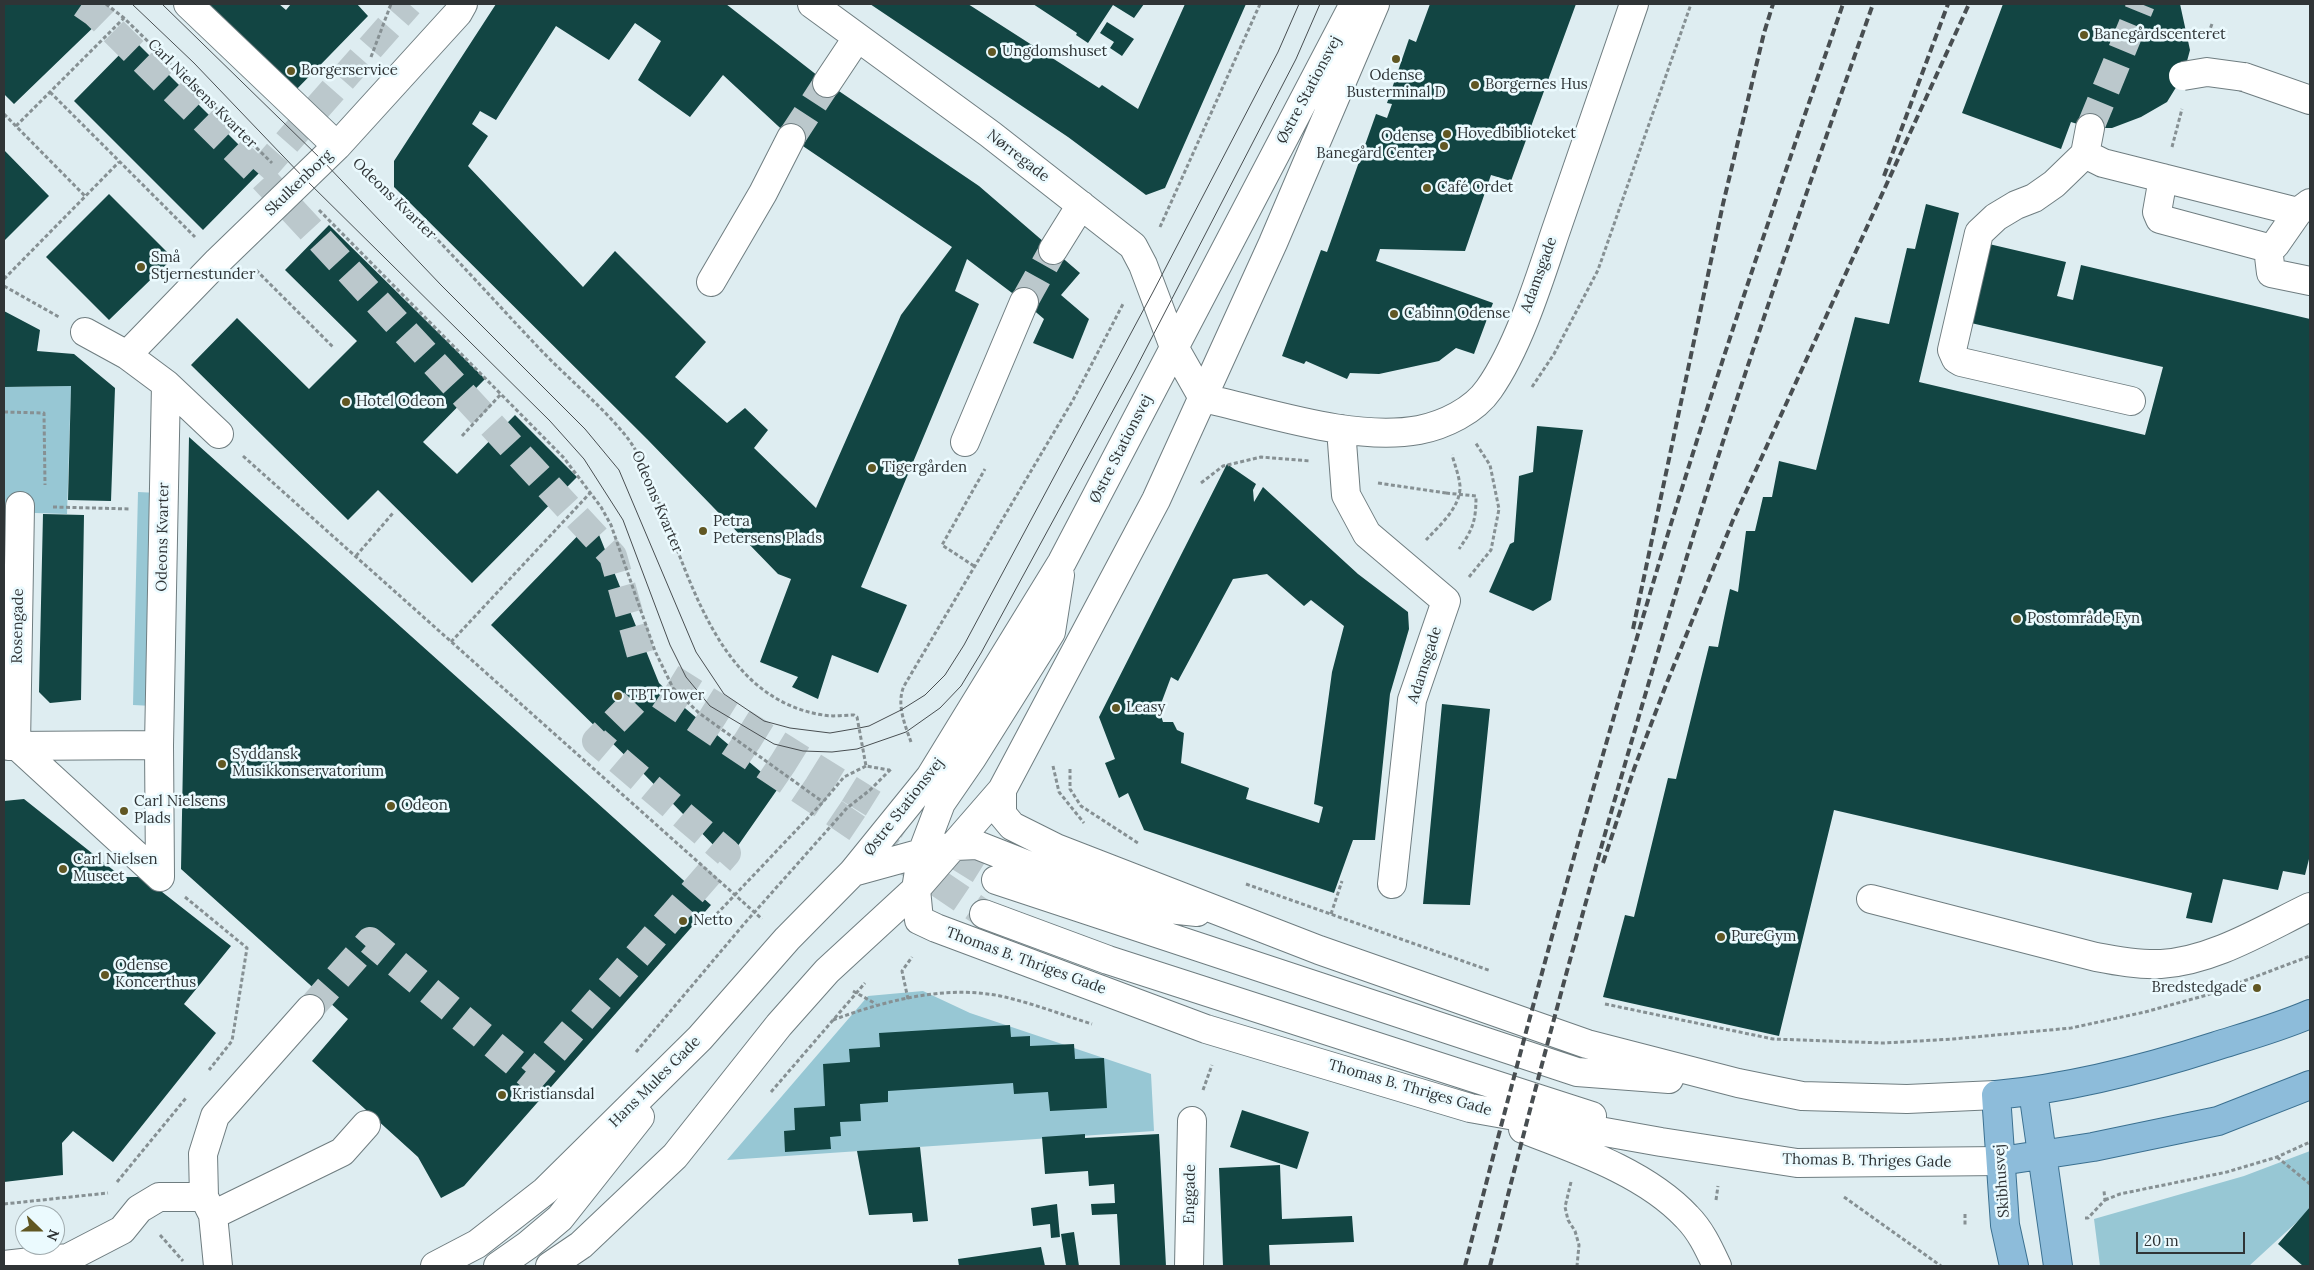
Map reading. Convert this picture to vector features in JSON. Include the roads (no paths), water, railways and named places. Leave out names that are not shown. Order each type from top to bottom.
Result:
[{"type":"main road","points":[[1996,1095],[2032,1092],[2082,1082],[2176,1059],[2283,1025],[2310,1014]]},
{"type":"main road","name":"Thomas B. Thriges Gade","points":[[2001,1160],[2042,1156],[2218,1121],[2310,1085]]},
{"type":"main road","points":[[2032,1092],[2058,1266]]},
{"type":"main road","name":"Skibhusvej","points":[[1996,1095],[2005,1225],[2014,1266]]},
{"type":"street","points":[[188,4],[337,146]]},
{"type":"street","name":"Skulkenborg","points":[[127,355],[233,247],[337,146],[458,13],[463,4]]},
{"type":"street","name":"Nørregade","points":[[812,4],[990,134],[1134,246],[1174,347]]},
{"type":"street","name":"Østre Stationsvej","points":[[853,872],[930,777],[1062,562],[1354,4]]},
{"type":"street","name":"Østre Stationsvej","points":[[916,889],[1002,790],[1156,500],[1273,243],[1375,4]]},
{"type":"street","name":"Adamsgade","points":[[1203,398],[1340,428],[1379,432],[1419,430],[1458,417],[1488,390],[1508,357],[1539,279],[1634,4]]},
{"type":"street","points":[[827,83],[857,38]]},
{"type":"street","points":[[2183,76],[2207,72],[2244,77],[2310,100]]},
{"type":"street","points":[[2090,128],[2085,154],[2054,184],[2034,198],[2016,205],[1996,217],[1979,233],[1952,350],[1953,355],[1961,362],[2131,401]]},
{"type":"street","points":[[711,282],[763,193],[791,138]]},
{"type":"street","points":[[2085,154],[2103,163],[2163,178],[2304,207],[2275,245],[2268,248],[2160,219],[2157,212],[2163,178]]},
{"type":"street","points":[[1053,250],[1081,205]]},
{"type":"street","points":[[2268,248],[2271,273],[2310,281]]},
{"type":"street","points":[[965,442],[1024,302]]},
{"type":"street","points":[[85,332],[127,355],[166,384],[219,434]]},
{"type":"street","points":[[1174,347],[1203,398]]},
{"type":"street","name":"Odeons Kvarter","points":[[10,746],[160,877],[159,745],[166,384]]},
{"type":"street","name":"Adamsgade","points":[[1340,428],[1346,495],[1368,534],[1446,601],[1412,700],[1392,884]]},
{"type":"street","name":"Rosengade","points":[[10,746],[33,507]]},
{"type":"street","points":[[550,1266],[581,1245],[675,1156],[779,1025],[827,971],[916,889],[922,853],[941,803],[972,758],[1051,632],[1062,562]]},
{"type":"street","points":[[10,746],[159,745]]},
{"type":"street","points":[[1002,790],[1002,814],[1012,826],[1056,848],[1319,950],[1587,1044],[1738,1084],[1802,1096],[1907,1099],[1996,1095]]},
{"type":"street","points":[[853,872],[922,853],[955,846],[977,845],[1140,906],[1234,916]]},
{"type":"street","name":"Hans Mules Gade","points":[[435,1266],[477,1244],[545,1191],[700,1038],[787,939],[853,872]]},
{"type":"street","points":[[996,880],[1577,1072],[1738,1084]]},
{"type":"street","name":"Thomas B. Thriges Gade","points":[[916,889],[919,920],[936,928],[1206,1029],[1470,1108],[1661,1142],[1797,1163],[2001,1160]]},
{"type":"street","points":[[1871,899],[2096,957],[2131,963],[2162,964],[2220,949],[2310,907]]},
{"type":"street","points":[[984,914],[1108,960],[1472,1078],[1569,1107],[1661,1142]]},
{"type":"street","points":[[218,1266],[203,1154],[215,1116],[310,1009]]},
{"type":"street","points":[[498,1266],[528,1245],[560,1218],[700,1038]]},
{"type":"street","points":[[1470,1108],[1566,1146],[1642,1181],[1666,1198],[1688,1218],[1707,1243],[1717,1266]]},
{"type":"street","name":"Enggade","points":[[1189,1266],[1192,1121]]},
{"type":"street","points":[[4,1265],[68,1258],[122,1230],[139,1209],[159,1197],[209,1206],[342,1152],[366,1125]]},
{"type":"tunnel","points":[[82,4],[95,13],[259,174],[613,556],[642,659]]},
{"type":"tunnel","points":[[259,174],[409,4]]},
{"type":"tunnel","points":[[2090,128],[2141,4]]},
{"type":"tunnel","points":[[791,138],[827,83]]},
{"type":"tunnel","points":[[1024,302],[1053,250]]},
{"type":"tunnel","points":[[671,678],[996,880]]},
{"type":"tunnel","points":[[660,695],[984,914]]},
{"type":"tunnel","points":[[310,1009],[370,941],[532,1077],[727,853],[596,741],[640,696]]},
{"type":"tram line","points":[[132,4],[194,63],[304,178],[550,421],[584,459],[623,520],[670,645],[686,677],[710,706],[774,744],[803,751],[832,752],[857,749],[906,732],[940,708],[961,686],[981,653],[1134,372],[1296,59],[1320,4]]},
{"type":"tram line","points":[[162,4],[322,160],[441,285],[585,429],[619,470],[696,652],[724,694],[764,721],[790,728],[830,733],[869,726],[901,710],[925,695],[945,675],[964,645],[1153,292],[1278,52],[1299,4]]},
{"type":"railway","points":[[1633,629],[1723,204],[1764,33],[1773,4]]},
{"type":"railway","points":[[1465,1266],[1557,917],[1657,570],[1747,286],[1843,4]]},
{"type":"railway","points":[[1490,1266],[1581,920],[1681,576],[1750,360],[1873,4]]},
{"type":"railway","points":[[1884,176],[1948,4]]},
{"type":"railway","points":[[1603,863],[1634,769],[1733,520],[1969,4]]},
{"type":"place","name":"Banegårdscenteret","points":[[2084,35]]},
{"type":"place","name":"Ungdomshuset","points":[[992,52]]},
{"type":"place","name":"Odense Busterminal D","points":[[1396,59]]},
{"type":"place","name":"Borgerservice","points":[[291,71]]},
{"type":"place","name":"Borgernes Hus","points":[[1475,85]]},
{"type":"place","name":"Hovedbiblioteket","points":[[1447,134]]},
{"type":"place","name":"Odense Banegård Center","points":[[1444,146]]},
{"type":"place","name":"Café Ordet","points":[[1427,188]]},
{"type":"place","name":"Små Stjernestunder","points":[[141,267]]},
{"type":"place","name":"Cabinn Odense","points":[[1394,314]]},
{"type":"place","name":"Hotel Odeon","points":[[346,402]]},
{"type":"place","name":"Tigergården","points":[[872,468]]},
{"type":"place","name":"Petra Petersens Plads","points":[[703,531]]},
{"type":"place","name":"Postområde Fyn","points":[[2017,619]]},
{"type":"place","name":"TBT Tower","points":[[618,696]]},
{"type":"place","name":"Leasy","points":[[1116,708]]},
{"type":"place","name":"Syddansk Musikkonservatorium","points":[[222,764]]},
{"type":"place","name":"Odeon","points":[[391,806]]},
{"type":"place","name":"Carl Nielsens Plads","points":[[124,811]]},
{"type":"place","name":"Carl Nielsen Museet","points":[[63,869]]},
{"type":"place","name":"Netto","points":[[683,921]]},
{"type":"place","name":"PureGym","points":[[1721,937]]},
{"type":"place","name":"Odense Koncerthus","points":[[105,975]]},
{"type":"place","name":"Bredstedgade","points":[[2257,988]]},
{"type":"place","name":"Kristiansdal","points":[[502,1095]]}]
